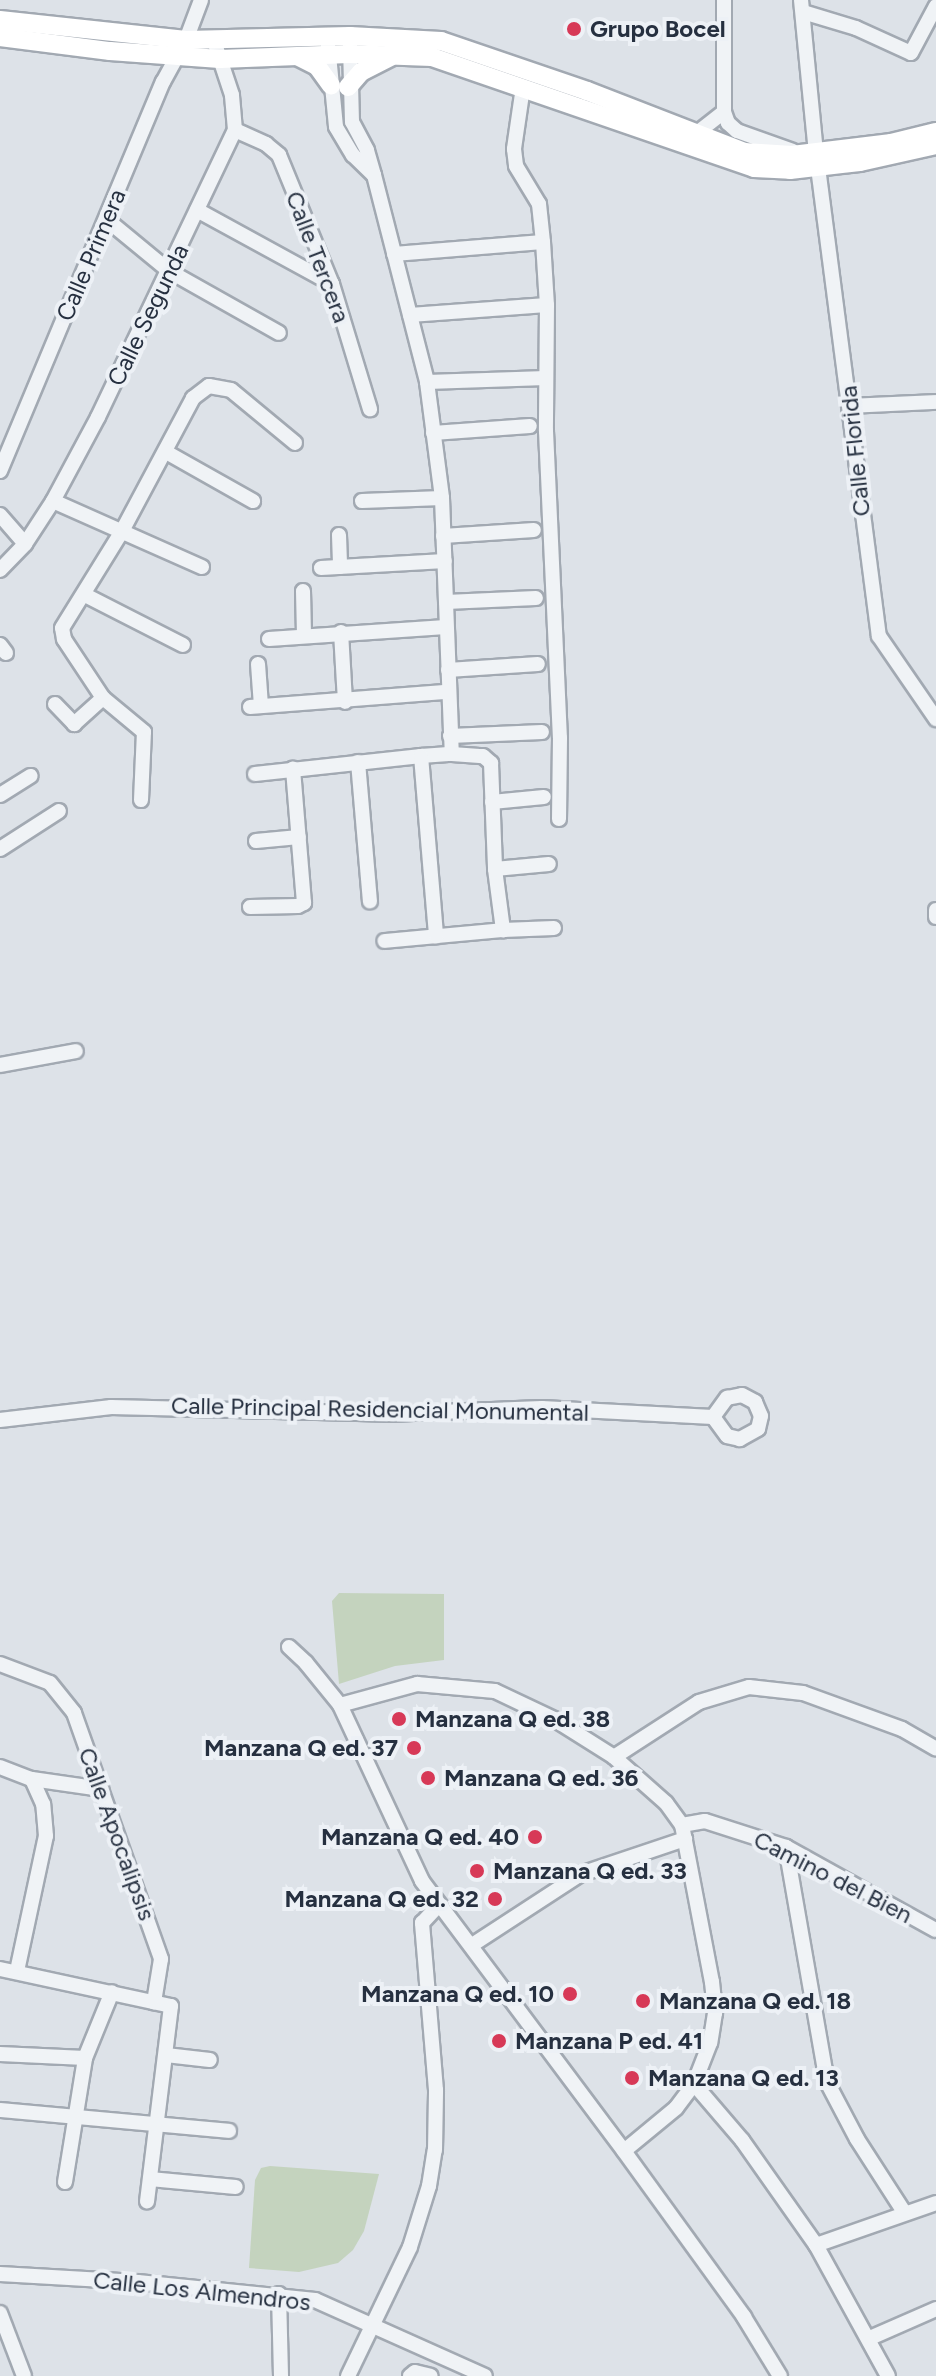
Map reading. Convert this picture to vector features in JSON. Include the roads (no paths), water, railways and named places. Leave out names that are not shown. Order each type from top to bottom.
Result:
[{"type":"main road","points":[[0,20],[83,39]]},
{"type":"main road","points":[[0,37],[83,39],[296,56],[317,66],[340,86],[374,63],[403,54]]},
{"type":"main road","points":[[217,50],[454,44],[738,166],[781,170],[811,157],[936,132]]},
{"type":"main road","points":[[350,45],[445,60],[523,87],[697,133],[744,152],[811,157],[894,157],[936,145]]},
{"type":"main road","points":[[296,56],[328,46]]},
{"type":"street","name":"Calle Primera","points":[[0,471],[201,0]]},
{"type":"street","points":[[724,0],[724,112],[737,131],[811,157]]},
{"type":"street","points":[[802,6],[911,53],[936,6]]},
{"type":"street","name":"Calle Florida","points":[[802,6],[811,157],[861,481],[861,514],[879,636],[936,719]]},
{"type":"street","points":[[350,45],[340,86],[336,127],[353,155],[374,175]]},
{"type":"street","points":[[328,46],[352,122],[367,150],[427,382],[442,498],[447,692],[452,754]]},
{"type":"street","points":[[217,50],[232,95],[235,130]]},
{"type":"street","points":[[523,87],[514,149],[516,166],[539,204],[547,305],[546,378],[560,738],[559,819]]},
{"type":"street","points":[[697,133],[724,112]]},
{"type":"street","points":[[336,127],[352,122]]},
{"type":"street","name":"Calle Segunda","points":[[0,570],[25,544],[53,501],[169,271],[235,130]]},
{"type":"street","name":"Calle Tercera","points":[[235,130],[266,144],[279,155],[332,284],[370,409]]},
{"type":"street","points":[[197,210],[332,284]]},
{"type":"street","points":[[106,219],[169,271],[279,333]]},
{"type":"street","points":[[394,254],[543,242]]},
{"type":"street","points":[[410,315],[547,305]]},
{"type":"street","points":[[427,382],[546,378]]},
{"type":"street","points":[[141,800],[144,732],[103,698],[62,634],[166,452],[193,398],[209,386],[231,390],[295,443]]},
{"type":"street","points":[[850,406],[936,402]]},
{"type":"street","points":[[433,433],[530,426]]},
{"type":"street","points":[[166,452],[253,501]]},
{"type":"street","points":[[362,501],[442,498]]},
{"type":"street","points":[[53,501],[202,567]]},
{"type":"street","points":[[0,515],[25,544]]},
{"type":"street","points":[[443,536],[534,530]]},
{"type":"street","points":[[339,535],[340,567]]},
{"type":"street","points":[[321,568],[445,561]]},
{"type":"street","points":[[303,591],[304,635]]},
{"type":"street","points":[[85,595],[183,645]]},
{"type":"street","points":[[446,602],[536,598]]},
{"type":"street","points":[[269,639],[446,627]]},
{"type":"street","points":[[341,632],[345,702]]},
{"type":"street","points":[[258,664],[256,706],[345,702],[447,692]]},
{"type":"street","points":[[448,670],[538,664]]},
{"type":"street","points":[[55,704],[74,724],[103,698]]},
{"type":"street","points":[[450,736],[542,732]]},
{"type":"street","points":[[255,774],[421,756],[452,754],[488,758],[495,869],[503,930]]},
{"type":"street","points":[[421,756],[436,936]]},
{"type":"street","points":[[358,762],[370,901]]},
{"type":"street","points":[[250,907],[298,906],[304,903],[293,768]]},
{"type":"street","points":[[0,795],[30,776]]},
{"type":"street","points":[[492,802],[544,797]]},
{"type":"street","points":[[0,849],[59,811]]},
{"type":"street","points":[[256,841],[299,837]]},
{"type":"street","points":[[495,869],[549,864]]},
{"type":"street","points":[[936,910],[936,917]]},
{"type":"street","points":[[385,941],[554,928]]},
{"type":"street","points":[[0,1065],[76,1051]]},
{"type":"street","name":"Calle Principal Residencial Monumental","points":[[0,1420],[111,1407],[388,1414],[542,1408],[713,1417]]},
{"type":"street","points":[[289,1647],[340,1705],[422,1881],[438,1906],[472,1945],[558,2066],[624,2151],[744,2317],[769,2369],[780,2376]]},
{"type":"street","name":"Calle Apocalipsis","points":[[0,1664],[56,1688],[74,1713],[161,1959],[154,2002]]},
{"type":"street","points":[[340,1705],[417,1684],[481,1688],[519,1701],[614,1757],[666,1803],[683,1832],[712,1982],[715,2013],[710,2043],[694,2084],[676,2108],[624,2151]]},
{"type":"street","points":[[614,1757],[699,1702],[749,1687],[803,1693],[902,1729],[936,1749]]},
{"type":"street","points":[[0,1767],[32,1779],[101,1789]]},
{"type":"street","points":[[17,1971],[46,1836],[43,1804],[32,1779]]},
{"type":"street","name":"Camino del Bien","points":[[683,1832],[705,1821],[786,1847],[936,1930]]},
{"type":"street","points":[[472,1945],[581,1874],[683,1832]]},
{"type":"street","points":[[786,1847],[827,2082],[857,2139],[904,2212]]},
{"type":"street","points":[[348,2376],[371,2322],[410,2247],[434,2158],[436,2090],[422,1923],[438,1906]]},
{"type":"street","points":[[0,1969],[171,2006],[147,2202]]},
{"type":"street","points":[[65,2182],[85,2058],[112,1992]]},
{"type":"street","points":[[0,2054],[85,2058]]},
{"type":"street","points":[[166,2055],[210,2060]]},
{"type":"street","points":[[694,2084],[742,2140],[816,2245],[870,2338],[888,2376]]},
{"type":"street","points":[[0,2110],[229,2131]]},
{"type":"street","points":[[150,2179],[236,2187]]},
{"type":"street","points":[[816,2245],[936,2203]]},
{"type":"street","name":"Calle Los Almendros","points":[[0,2274],[279,2294],[334,2306],[485,2376]]},
{"type":"street","points":[[279,2294],[281,2376]]},
{"type":"street","points":[[870,2338],[936,2309]]},
{"type":"street","points":[[0,2313],[24,2376]]},
{"type":"street","points":[[410,2376],[415,2372],[431,2376]]},
{"type":"place","name":"Grupo Bocel","points":[[574,29]]},
{"type":"place","name":"Manzana Q ed. 38","points":[[399,1719]]},
{"type":"place","name":"Manzana Q ed. 37","points":[[414,1748]]},
{"type":"place","name":"Manzana Q ed. 36","points":[[428,1778]]},
{"type":"place","name":"Manzana Q ed. 40","points":[[535,1837]]},
{"type":"place","name":"Manzana Q ed. 33","points":[[477,1871]]},
{"type":"place","name":"Manzana Q ed. 32","points":[[495,1899]]},
{"type":"place","name":"Manzana Q ed. 10","points":[[570,1994]]},
{"type":"place","name":"Manzana Q ed. 18","points":[[643,2001]]},
{"type":"place","name":"Manzana P ed. 41","points":[[499,2041]]},
{"type":"place","name":"Manzana Q ed. 13","points":[[632,2078]]}]
